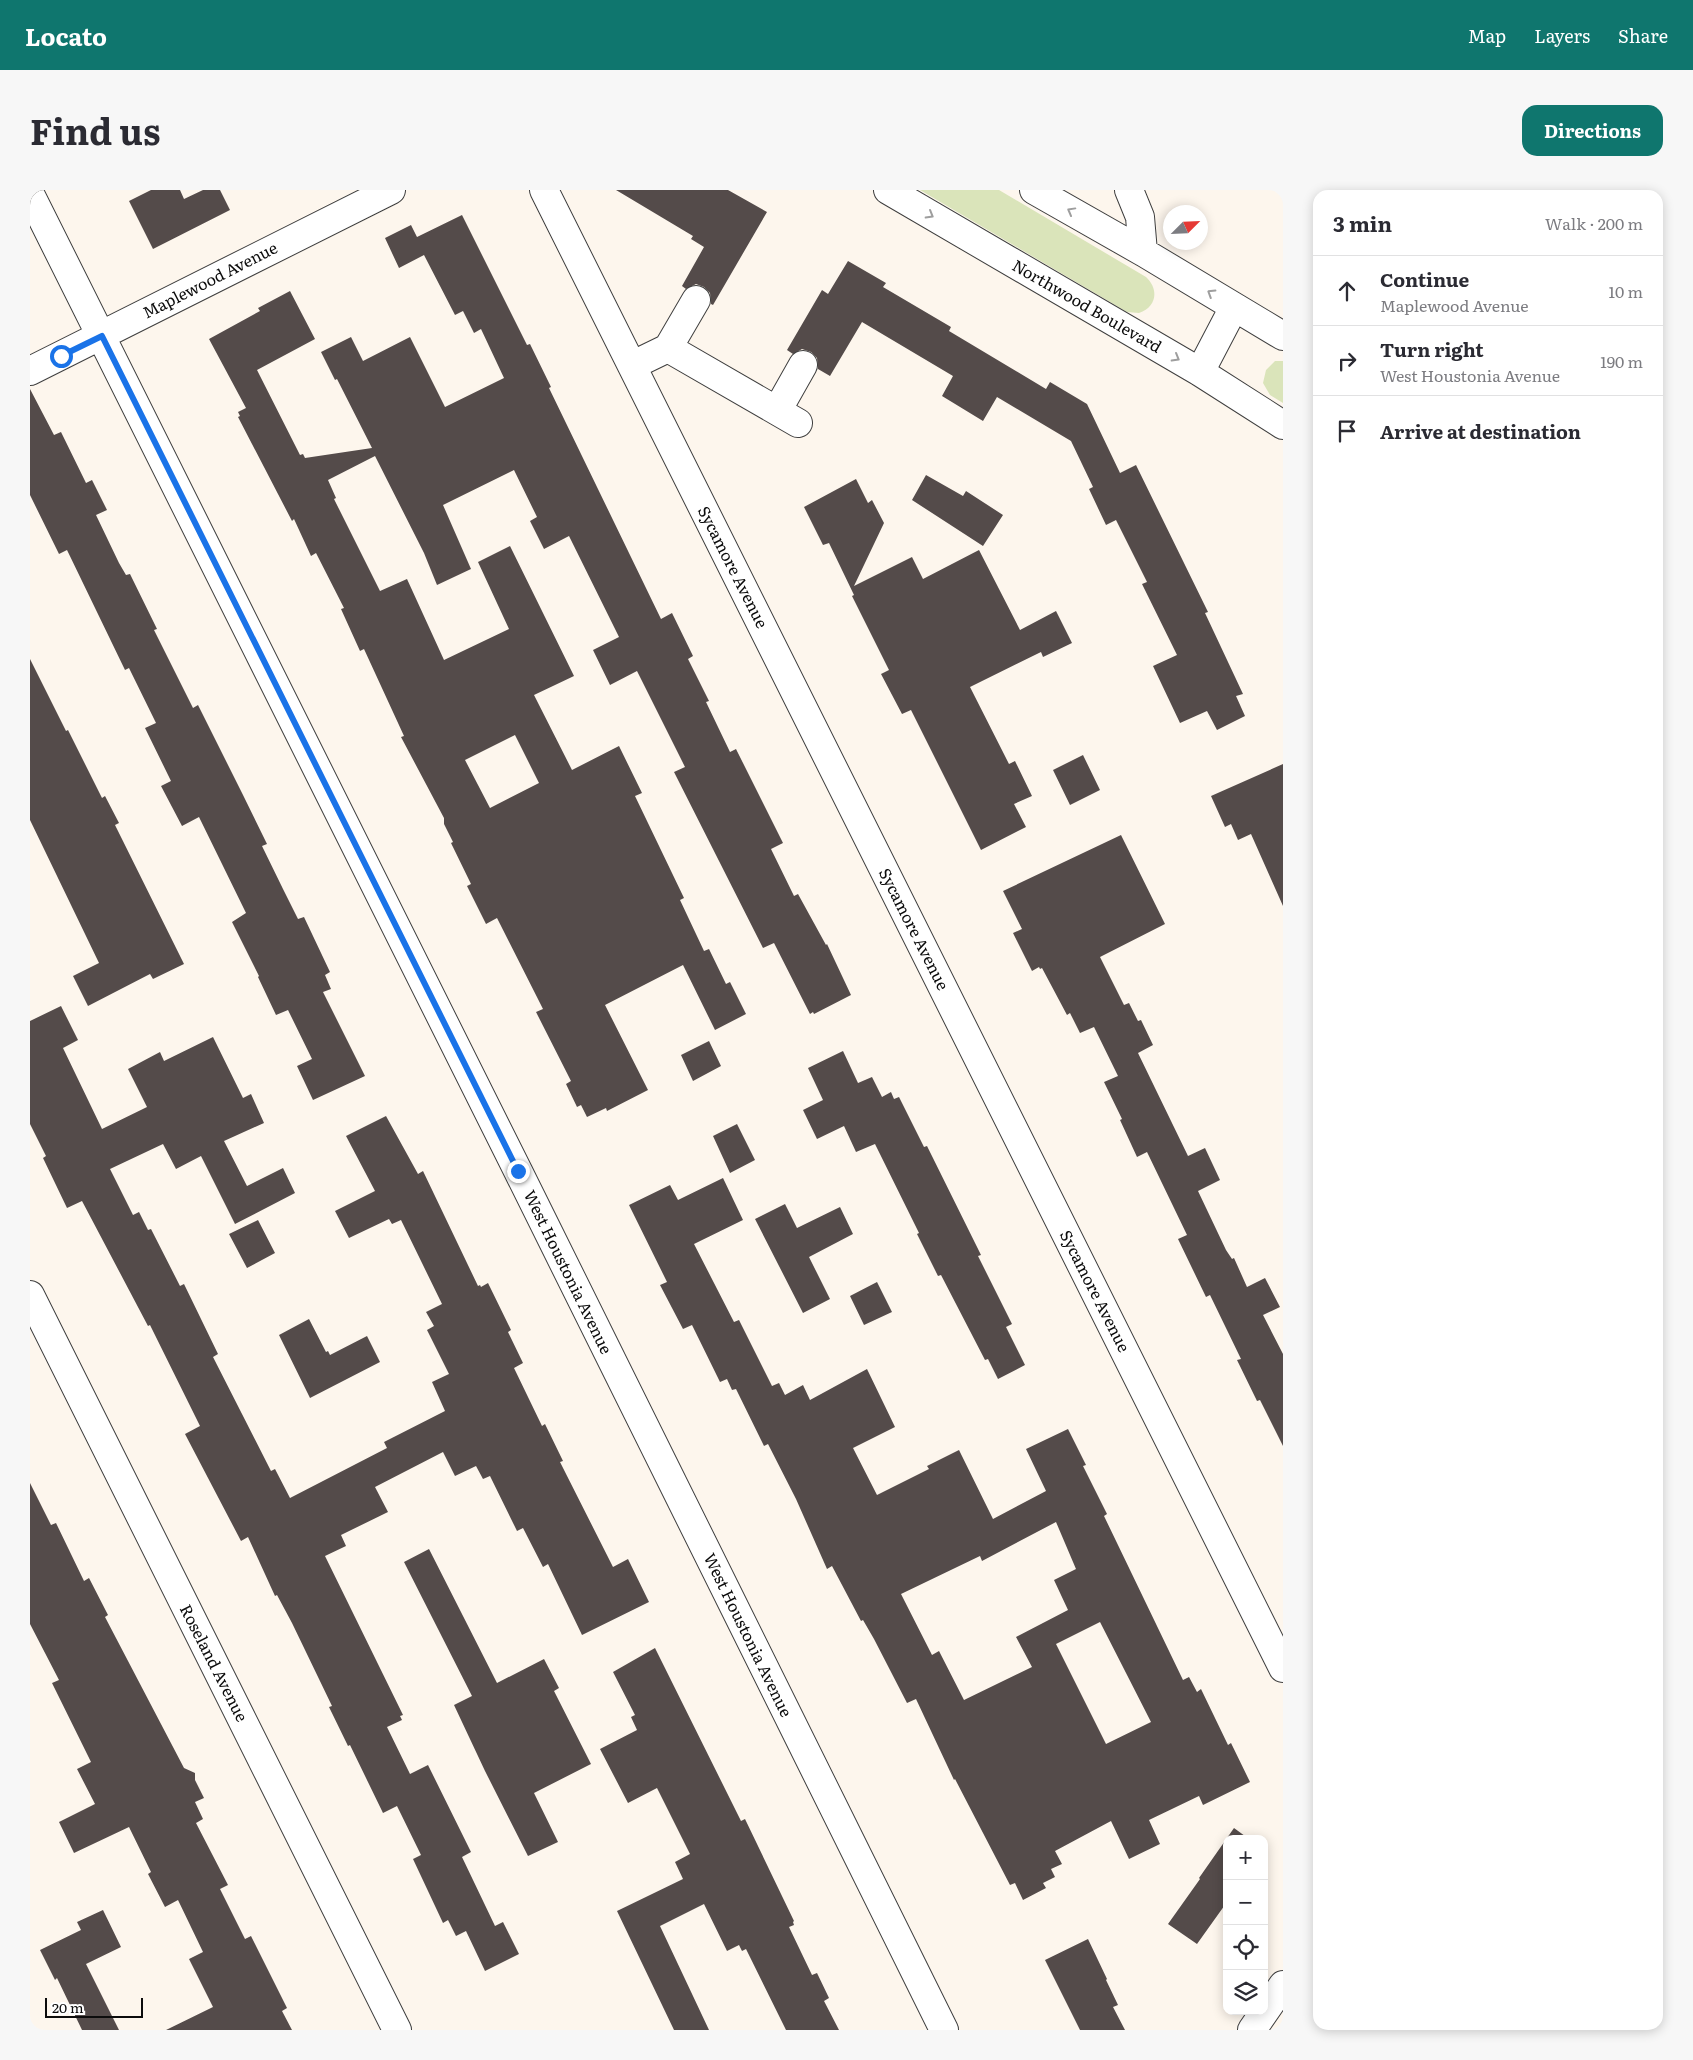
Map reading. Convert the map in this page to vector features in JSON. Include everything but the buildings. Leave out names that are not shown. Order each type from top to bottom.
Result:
[{"type":"street","name":"Maplewood Avenue","points":[[30,371],[391,190]]},
{"type":"street","name":"Sycamore Avenue","points":[[544,190],[1283,1668]]},
{"type":"street","name":"Northwood Boulevard","points":[[888,190],[1200,372],[1283,425]]},
{"type":"street","points":[[1034,190],[1143,252],[1283,336]]},
{"type":"street","points":[[1129,190],[1140,217],[1143,252]]},
{"type":"street","name":"West Houstonia Avenue","points":[[30,194],[944,2030]]},
{"type":"street","points":[[633,365],[668,348],[696,300]]},
{"type":"street","points":[[1200,372],[1234,307]]},
{"type":"street","points":[[668,348],[788,417],[803,365]]},
{"type":"street","name":"Roseland Avenue","points":[[30,1295],[397,2030]]},
{"type":"street","points":[[1252,2030],[1283,1985]]},
{"type":"green space","points":[[920,190],[999,190],[1146,277],[1153,287],[1153,302],[1150,307],[1139,313],[1127,312]]},
{"type":"green space","points":[[1275,361],[1283,361],[1283,403],[1270,395],[1263,383],[1266,370]]},
{"type":"route","points":[[61,356],[102,336],[518,1171]]}]
